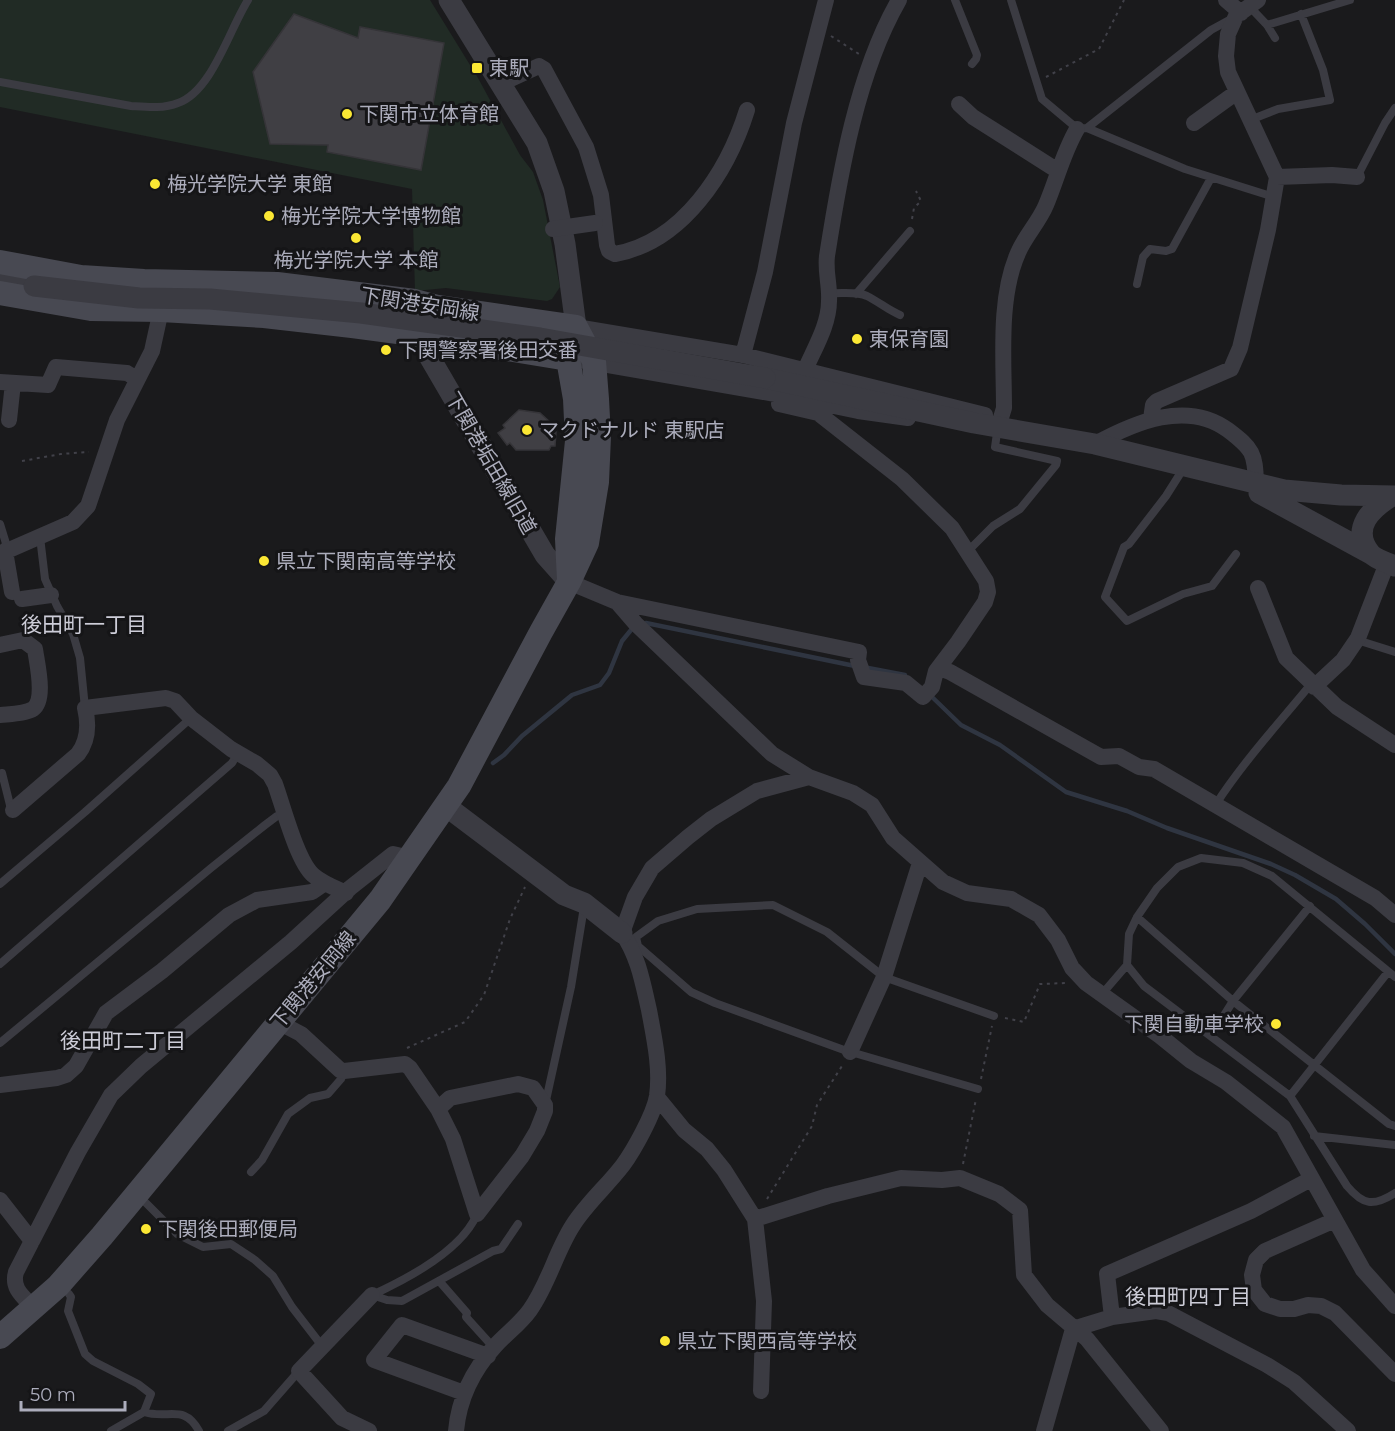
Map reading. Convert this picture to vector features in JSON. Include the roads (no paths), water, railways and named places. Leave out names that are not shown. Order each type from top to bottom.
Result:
[{"type":"main road","name":"下関港安岡線","points":[[0,262],[81,277],[277,284],[415,301],[438,307],[576,327],[594,362],[599,437],[597,482],[587,543],[569,582],[446,806],[380,900],[102,1236],[58,1286],[0,1337]]},
{"type":"main road","name":"下関港安岡線","points":[[0,293],[91,309],[161,310],[264,316],[428,336],[568,359]]},
{"type":"main road","points":[[568,359],[576,399],[577,441],[567,538],[569,582]]},
{"type":"street","points":[[449,0],[537,143],[554,190],[565,244],[576,327],[568,359],[781,395],[858,411],[999,427],[1095,444],[1284,490],[1341,495],[1394,496]]},
{"type":"street","points":[[743,355],[765,272],[794,123],[826,0]]},
{"type":"street","points":[[805,370],[827,316],[829,294],[825,267],[853,128],[884,29],[899,0]]},
{"type":"street","points":[[1151,419],[1153,405],[1157,401],[1231,369],[1240,348],[1274,197],[1277,177],[1228,72],[1226,56],[1228,34],[1246,9],[1226,0]]},
{"type":"street","points":[[502,84],[539,66],[544,69],[586,147],[601,195],[601,222],[607,245],[609,250],[615,254],[646,244],[669,230],[696,204],[715,177],[738,136],[747,110]]},
{"type":"street","points":[[1194,123],[1237,92]]},
{"type":"street","points":[[959,104],[972,117],[1058,171]]},
{"type":"street","points":[[999,427],[1004,408],[1005,317],[1011,277],[1018,254],[1045,207],[1067,145],[1082,128]]},
{"type":"street","points":[[1277,177],[1332,175],[1357,177]]},
{"type":"street","points":[[553,229],[601,222]]},
{"type":"street","points":[[0,279],[34,286],[127,297],[210,299],[361,313],[540,338],[765,378],[1048,436]]},
{"type":"street","points":[[51,595],[17,596],[5,552],[73,522],[83,514],[91,500],[117,420],[152,351],[161,310]]},
{"type":"street","points":[[576,327],[743,355],[987,416],[999,427]]},
{"type":"street","name":"下関港垢田線旧道","points":[[428,336],[430,358],[545,555],[569,582]]},
{"type":"street","points":[[9,420],[6,382],[48,385],[56,367],[127,373],[137,379]]},
{"type":"street","points":[[569,582],[616,602],[859,652],[861,668],[906,683],[923,697],[936,671],[985,602],[988,592],[986,581],[968,551],[943,518],[902,479],[818,413],[779,404],[781,395]]},
{"type":"street","points":[[1095,444],[1151,419],[1186,415],[1221,425],[1250,448],[1255,460],[1256,483]]},
{"type":"street","points":[[1231,478],[1385,561]]},
{"type":"street","points":[[1385,561],[1364,540],[1363,530],[1365,520],[1377,504],[1394,496]]},
{"type":"street","points":[[1313,686],[1343,660],[1357,640],[1385,561]]},
{"type":"street","points":[[1258,588],[1286,658],[1337,707],[1395,745]]},
{"type":"street","points":[[616,602],[772,754],[809,777],[854,793],[872,805],[893,838],[943,882],[967,893],[1011,899],[1039,915],[1058,940],[1072,968],[1086,983],[1191,1061],[1226,1082],[1283,1127],[1363,1270],[1395,1306]]},
{"type":"street","points":[[0,645],[22,640],[35,649],[40,687],[40,701],[32,710],[0,715]]},
{"type":"street","points":[[939,668],[1101,757],[1119,756],[1139,767],[1152,779],[1273,846],[1276,840]]},
{"type":"street","points":[[14,810],[78,754],[84,746],[87,734],[85,708],[166,698],[175,701],[191,718],[270,775],[305,864],[314,876],[346,893]]},
{"type":"street","points":[[1139,767],[1154,769],[1216,804],[1375,898],[1395,915]]},
{"type":"street","points":[[622,933],[635,897],[652,868],[688,837],[711,819],[758,791],[809,777]]},
{"type":"street","points":[[446,806],[564,895],[584,903],[622,933],[634,954],[646,998],[654,1038],[657,1097],[635,1147],[622,1166],[595,1195],[562,1242],[542,1291],[531,1308],[518,1325],[491,1352],[464,1393],[456,1431]]},
{"type":"street","points":[[34,1308],[18,1292],[13,1281],[78,1152],[111,1095],[141,1066],[393,854],[410,858]]},
{"type":"street","points":[[850,1052],[884,976],[920,863]]},
{"type":"street","points":[[0,1085],[66,1075],[76,1066],[95,1028],[106,1013],[230,915],[257,900],[312,892],[325,883]]},
{"type":"street","points":[[278,1022],[301,1034],[340,1070],[405,1064],[410,1068],[438,1109],[453,1139],[477,1214]]},
{"type":"street","points":[[438,1109],[450,1098],[518,1084],[533,1088],[545,1105],[537,1131],[522,1156],[477,1214]]},
{"type":"street","points":[[657,1097],[684,1130],[707,1149],[724,1170],[755,1219],[764,1301],[761,1390]]},
{"type":"street","points":[[755,1219],[828,1196],[901,1178],[960,1179],[999,1194],[1020,1210],[1024,1275],[1047,1305],[1073,1329],[1088,1339],[1161,1431]]},
{"type":"street","points":[[1112,1317],[1107,1274],[1251,1211],[1311,1179]]},
{"type":"street","points":[[0,1200],[32,1241]]},
{"type":"street","points":[[1335,1220],[1265,1251],[1256,1260],[1251,1275],[1254,1290],[1265,1304],[1280,1309],[1294,1309],[1308,1305],[1321,1306],[1335,1313],[1395,1374]]},
{"type":"street","points":[[354,1428],[299,1371],[372,1295]]},
{"type":"street","points":[[1073,1329],[1112,1317],[1156,1311],[1168,1313],[1267,1365],[1294,1382],[1348,1431]]},
{"type":"street","points":[[464,1393],[374,1360],[402,1325],[491,1352]]},
{"type":"street","points":[[1044,1431],[1073,1329]]},
{"type":"lane","points":[[0,82],[131,106],[151,108],[177,104],[200,89],[211,74],[236,19],[248,0]]},
{"type":"lane","points":[[955,0],[976,55],[972,64]]},
{"type":"lane","points":[[1011,0],[1042,99],[1082,128],[1211,178],[1274,197]]},
{"type":"lane","points":[[1267,25],[1350,0]]},
{"type":"lane","points":[[1082,128],[1212,30],[1246,9],[1267,25],[1275,38]]},
{"type":"lane","points":[[1250,120],[1278,110],[1330,100],[1323,69],[1302,14]]},
{"type":"lane","points":[[1357,177],[1395,108]]},
{"type":"lane","points":[[1137,284],[1143,256],[1150,249],[1166,251],[1172,249],[1211,178]]},
{"type":"lane","points":[[856,294],[910,231]]},
{"type":"lane","points":[[829,294],[867,296],[900,315]]},
{"type":"lane","points":[[968,551],[993,526],[1020,509],[1057,461],[995,447],[999,427]]},
{"type":"lane","points":[[1185,465],[1166,496],[1129,544],[1124,547],[1105,597],[1127,621],[1183,594],[1212,586],[1236,554]]},
{"type":"lane","points":[[0,524],[5,552]]},
{"type":"lane","points":[[40,537],[45,579],[51,595],[73,634],[80,658],[85,708]]},
{"type":"lane","points":[[1357,640],[1395,652]]},
{"type":"lane","points":[[1216,804],[1236,774],[1313,686]]},
{"type":"lane","points":[[0,884],[191,718]]},
{"type":"lane","points":[[0,964],[232,763],[238,753]]},
{"type":"lane","points":[[2,773],[11,809],[14,810]]},
{"type":"lane","points":[[0,1043],[220,861],[277,816],[286,813]]},
{"type":"lane","points":[[1102,994],[1126,965],[1129,934],[1137,917],[1157,888],[1178,867],[1200,858],[1243,863],[1272,876],[1392,974],[1290,1096]]},
{"type":"lane","points":[[545,1105],[577,957],[584,903]]},
{"type":"lane","points":[[978,1089],[850,1052],[754,1018],[691,992],[638,946],[636,937],[658,921],[698,909],[773,905],[827,932],[884,976],[994,1016]]},
{"type":"lane","points":[[1211,1036],[1233,1001],[1310,906]]},
{"type":"lane","points":[[1137,917],[1233,1001],[1389,1124],[1395,1126]]},
{"type":"lane","points":[[1126,965],[1144,986],[1290,1096],[1314,1136],[1357,1198],[1375,1203],[1395,1193]]},
{"type":"lane","points":[[250,1172],[262,1160],[288,1114],[310,1098],[328,1094],[341,1079],[344,1071]]},
{"type":"lane","points":[[1314,1136],[1395,1145]]},
{"type":"lane","points":[[146,1203],[177,1234],[202,1247],[231,1244],[262,1265],[273,1276],[299,1317],[322,1346]]},
{"type":"lane","points":[[372,1295],[387,1289],[446,1251],[472,1225],[477,1214]]},
{"type":"lane","points":[[372,1295],[387,1300],[402,1301],[493,1251],[501,1249],[518,1224]]},
{"type":"lane","points":[[440,1282],[467,1313],[466,1317],[491,1352]]},
{"type":"lane","points":[[69,1294],[71,1297],[68,1311],[85,1354],[93,1361],[138,1384],[151,1395],[144,1412],[111,1431]]},
{"type":"lane","points":[[228,1431],[264,1411],[299,1371]]},
{"type":"lane","points":[[144,1412],[158,1415],[182,1414],[194,1422],[199,1431]]},
{"type":"waterway","points":[[646,623],[855,666]]},
{"type":"waterway","points":[[493,763],[572,695],[600,685],[609,673],[622,641],[631,630]]},
{"type":"waterway","points":[[863,667],[905,675]]},
{"type":"waterway","points":[[930,695],[961,725],[1000,745],[1066,792],[1127,811],[1295,875],[1336,899],[1395,954]]},
{"type":"place","name":"東駅","points":[[477,68]]},
{"type":"place","name":"下関市立体育館","points":[[347,114]]},
{"type":"place","name":"梅光学院大学 東館","points":[[155,184]]},
{"type":"place","name":"梅光学院大学博物館","points":[[269,216]]},
{"type":"place","name":"梅光学院大学 本館","points":[[356,238]]},
{"type":"place","name":"東保育園","points":[[857,339]]},
{"type":"place","name":"下関警察署後田交番","points":[[386,350]]},
{"type":"place","name":"マクドナルド 東駅店","points":[[527,430]]},
{"type":"place","name":"県立下関南高等学校","points":[[264,561]]},
{"type":"place","name":"下関自動車学校","points":[[1276,1024]]},
{"type":"place","name":"下関後田郵便局","points":[[146,1229]]},
{"type":"place","name":"県立下関西高等学校","points":[[665,1341]]},
{"type":"district","name":"後田町一丁目","points":[[84,625]]},
{"type":"district","name":"後田町二丁目","points":[[123,1041]]},
{"type":"district","name":"後田町四丁目","points":[[1188,1297]]}]
